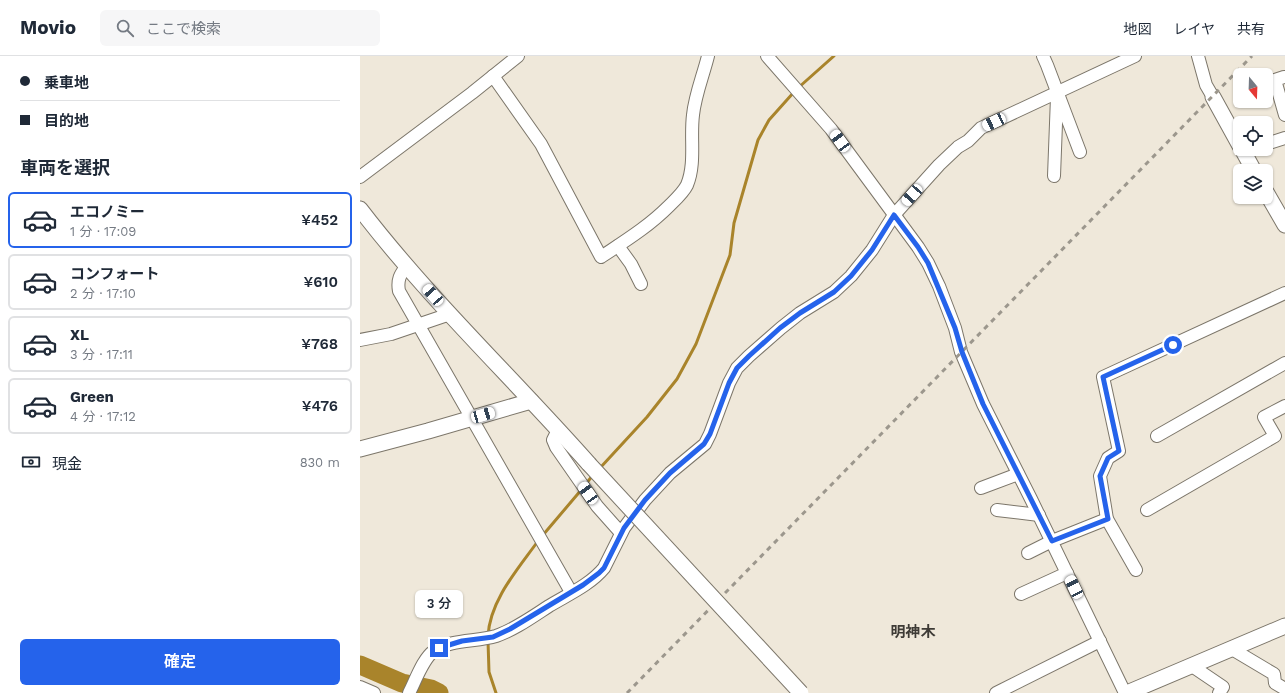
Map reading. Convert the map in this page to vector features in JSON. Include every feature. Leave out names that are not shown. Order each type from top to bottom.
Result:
[{"type":"street","points":[[360,177],[518,56]]},
{"type":"street","points":[[493,76],[541,144],[601,257],[638,233],[662,213],[678,197],[687,185],[692,165],[693,116],[699,84],[708,56]]},
{"type":"street","points":[[767,56],[831,129],[918,247],[928,263],[955,328],[962,352],[983,404],[1126,693],[1285,626]]},
{"type":"street","points":[[1042,56],[1080,152]]},
{"type":"street","points":[[409,693],[427,658],[439,648],[462,641],[488,638],[510,629],[572,592],[599,573],[604,568],[621,533],[653,490],[670,473],[704,444],[710,434],[729,383],[737,368],[780,328],[800,313],[834,292],[851,276],[872,250],[894,215],[940,164],[958,147],[968,141],[980,128],[1135,56]]},
{"type":"street","points":[[1198,56],[1206,86],[1233,131]]},
{"type":"street","points":[[1284,77],[1275,80],[1285,115]]},
{"type":"street","points":[[1054,176],[1057,92]]},
{"type":"street","points":[[1273,142],[1285,138]]},
{"type":"street","points":[[1273,204],[1285,225]]},
{"type":"street","points":[[360,209],[407,266],[450,314],[801,693]]},
{"type":"street","points":[[618,246],[631,264],[641,284]]},
{"type":"street","points":[[407,266],[400,274],[398,282],[399,291],[572,592]]},
{"type":"street","points":[[1136,570],[1108,519],[1100,476],[1108,458],[1119,451],[1103,377],[1285,292]]},
{"type":"street","points":[[360,340],[391,334],[450,314]]},
{"type":"street","points":[[1157,436],[1285,363]]},
{"type":"street","points":[[360,449],[531,401]]},
{"type":"street","points":[[1147,510],[1275,436],[1264,417],[1285,406]]},
{"type":"street","points":[[558,430],[553,440],[556,447],[597,506],[621,533]]},
{"type":"street","points":[[981,488],[1018,474]]},
{"type":"street","points":[[998,510],[1039,515]]},
{"type":"street","points":[[1028,553],[1052,541],[1108,519]]},
{"type":"street","points":[[1021,594],[1067,573]]},
{"type":"street","points":[[996,693],[1100,641]]},
{"type":"street","points":[[1232,649],[1274,674],[1276,683],[1285,690]]},
{"type":"street","points":[[1192,666],[1223,687],[1219,693]]},
{"type":"street","points":[[360,687],[374,693]]},
{"type":"waterway","points":[[798,88],[834,56]]},
{"type":"waterway","points":[[600,468],[647,417],[677,379],[696,344],[730,255],[734,223],[758,140],[769,120],[794,92]]},
{"type":"waterway","points":[[585,485],[593,475]]},
{"type":"waterway","points":[[543,535],[582,489]]},
{"type":"waterway","points":[[488,636],[490,623],[499,598],[538,541]]},
{"type":"waterway","points":[[488,641],[489,672],[496,693]]},
{"type":"waterway","points":[[360,665],[402,683],[431,689],[439,693]]},
{"type":"railway","points":[[627,693],[1252,56]]},
{"type":"district","name":"明神木","points":[[913,632]]},
{"type":"route","points":[[439,648],[462,641],[493,637],[539,612],[583,585],[599,573],[604,568],[624,528],[653,490],[670,473],[704,444],[710,434],[729,383],[737,368],[780,328],[800,313],[834,292],[851,276],[872,250],[894,215],[928,263],[939,286],[955,328],[962,352],[983,404],[1052,541],[1108,519],[1100,476],[1108,458],[1119,451],[1103,377],[1173,345]]}]
